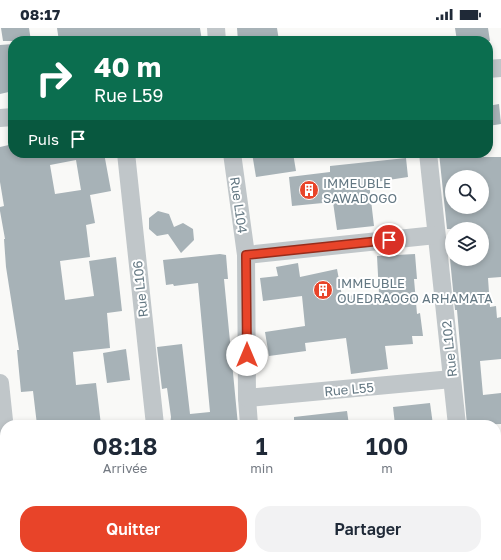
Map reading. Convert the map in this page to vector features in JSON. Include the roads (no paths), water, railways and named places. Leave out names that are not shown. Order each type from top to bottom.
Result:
[{"type":"street","name":"Rue L106","points":[[127,158],[154,420]]},
{"type":"street","name":"Rue L104","points":[[233,158],[246,255],[247,398],[249,420]]},
{"type":"street","name":"Rue L102","points":[[428,158],[456,420]]},
{"type":"street","points":[[246,255],[436,235]]},
{"type":"street","name":"Rue L55","points":[[247,398],[452,379]]},
{"type":"street","points":[[0,383],[4,420]]},
{"type":"place","name":"IMMEUBLE SAWADOGO","points":[[309,190]]},
{"type":"place","name":"IMMEUBLE OUEDRAOGO ARHAMATA","points":[[323,290]]}]
